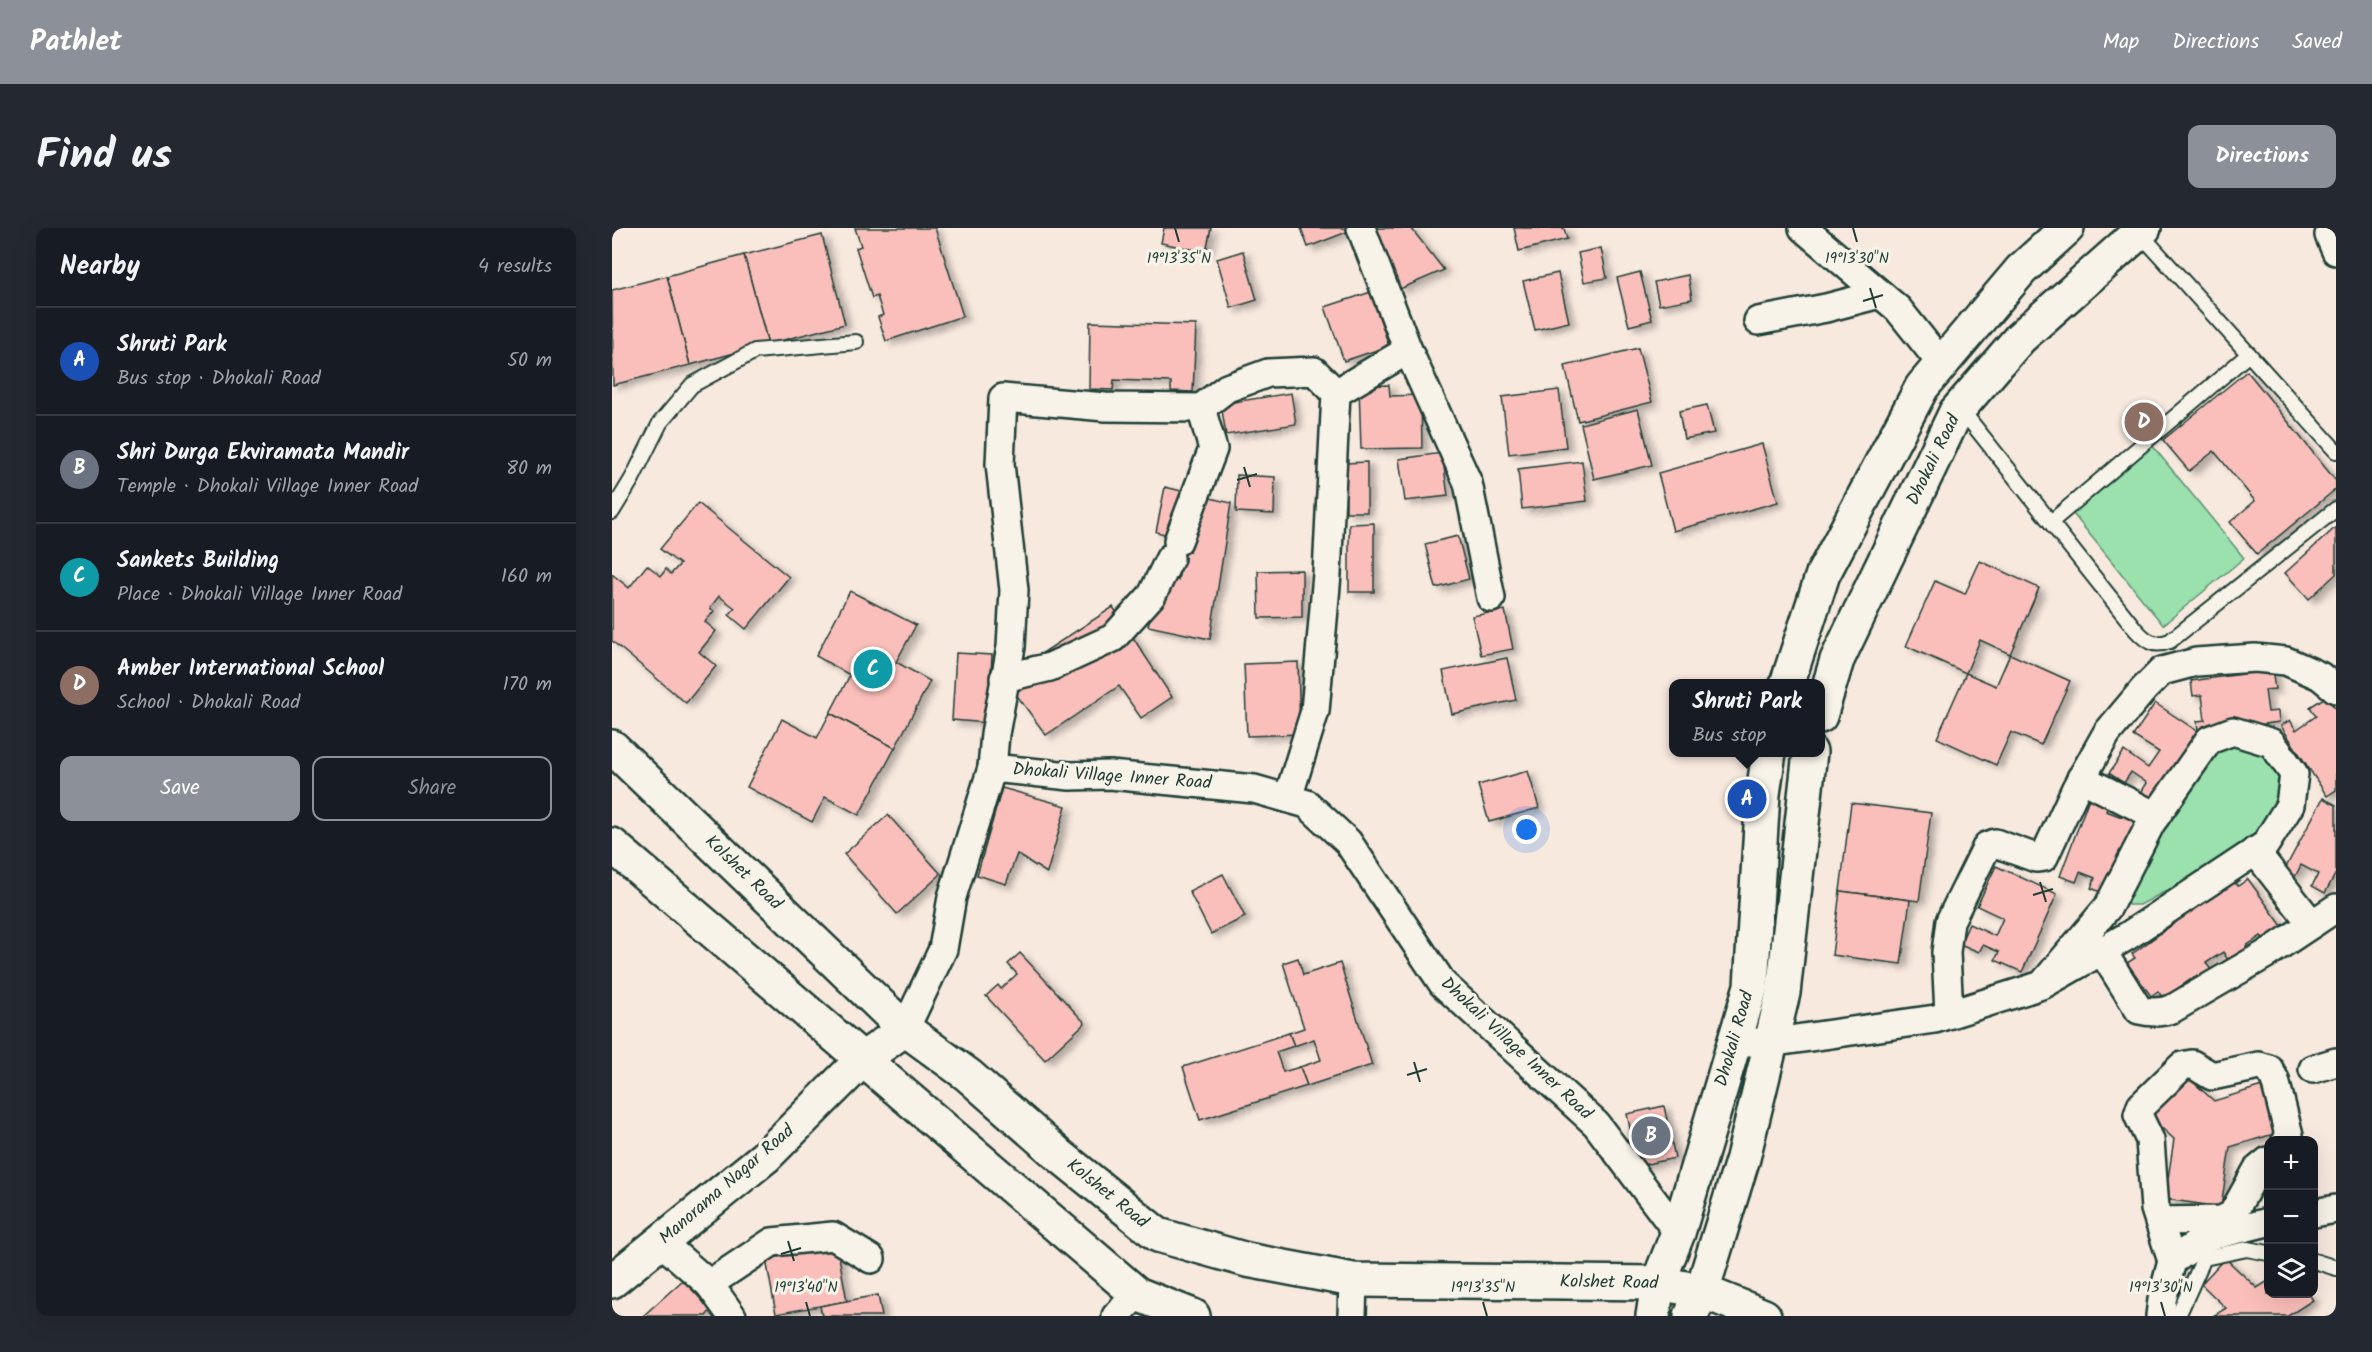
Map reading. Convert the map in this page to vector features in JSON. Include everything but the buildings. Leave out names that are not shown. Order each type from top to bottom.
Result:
[{"type":"street","points":[[1361,228],[1408,350],[1468,483],[1491,598]]},
{"type":"street","points":[[1803,228],[1951,352],[1991,369]]},
{"type":"street","points":[[1789,679],[1823,574],[1922,387],[2021,270],[2067,228]]},
{"type":"street","name":"Dhokali Road","points":[[1825,702],[1837,660],[1956,412],[2020,338],[2141,230]]},
{"type":"street","points":[[1758,321],[1826,308],[1880,294]]},
{"type":"street","points":[[1336,393],[1408,350]]},
{"type":"street","points":[[1004,678],[1050,667],[1113,638],[1152,595],[1174,549],[1213,449],[1201,408],[1227,388],[1268,373],[1314,371],[1336,393],[1327,574],[1315,711],[1288,798]]},
{"type":"street","name":"Dhokali Village Inner Road","points":[[906,1029],[942,949],[952,897],[992,768],[995,734],[1011,647],[1014,590],[1000,464],[1003,398],[1105,407],[1201,408]]},
{"type":"street","points":[[1834,553],[1876,580]]},
{"type":"street","points":[[1949,1014],[1946,952],[1950,921],[1988,846],[1995,843],[2036,858],[2044,856],[2081,778],[2107,733],[2144,688],[2162,671],[2196,662],[2255,658],[2286,661],[2320,676],[2336,689]]},
{"type":"street","points":[[1735,1041],[1769,1043],[1935,1018],[2042,986],[2126,937],[2265,845],[2290,805],[2294,774],[2272,743],[2233,731],[2209,740],[2156,816],[2108,907],[2042,986]]},
{"type":"street","name":"Kolshet Road","points":[[612,747],[906,1029],[968,1075],[1059,1155],[1158,1235],[1247,1260],[1353,1280],[1658,1283],[1696,1303],[1750,1315]]},
{"type":"street","name":"Dhokali Road","points":[[1653,1316],[1658,1283],[1678,1233],[1751,986],[1763,794],[1769,757]]},
{"type":"street","name":"Dhokali Road","points":[[1696,1303],[1743,1158],[1769,1043],[1783,993],[1810,757]]},
{"type":"street","name":"Dhokali Village Inner Road","points":[[992,768],[1070,776],[1110,775],[1254,789],[1307,804],[1348,842],[1443,984],[1596,1124],[1678,1233]]},
{"type":"street","points":[[2081,778],[2156,816]]},
{"type":"street","points":[[612,845],[863,1059],[1127,1305],[1193,1316]]},
{"type":"street","points":[[2255,851],[2312,924]]},
{"type":"street","points":[[2102,951],[2139,1010],[2150,1013],[2163,1012],[2258,959],[2336,908]]},
{"type":"street","points":[[863,1059],[906,1029]]},
{"type":"street","name":"Manorama Nagar Road","points":[[612,1281],[765,1157],[863,1059]]},
{"type":"street","points":[[2160,1316],[2172,1261],[2155,1209],[2150,1140],[2138,1115],[2142,1106],[2182,1066],[2192,1064],[2212,1076],[2259,1066],[2269,1069],[2275,1080],[2288,1136]]},
{"type":"street","points":[[2159,1221],[2221,1220],[2232,1215],[2257,1170],[2264,1164]]},
{"type":"street","points":[[2318,1212],[2336,1209]]},
{"type":"street","points":[[2172,1261],[2207,1237],[2264,1223]]},
{"type":"street","points":[[709,1284],[772,1242],[833,1236],[870,1259]]},
{"type":"street","points":[[661,1242],[709,1284],[732,1316]]},
{"type":"street","points":[[1352,1316],[1353,1280]]},
{"type":"lane","points":[[2141,230],[2336,451]]},
{"type":"lane","points":[[612,512],[632,479],[660,423],[692,385],[755,351],[856,342]]},
{"type":"lane","points":[[2051,522],[2249,354]]},
{"type":"lane","points":[[1960,408],[2136,630],[2148,642],[2160,645],[2170,641],[2336,509]]},
{"type":"lane","points":[[2178,1316],[2204,1258],[2247,1249],[2264,1252]]},
{"type":"lane","points":[[2318,1263],[2336,1268]]},
{"type":"green space","points":[[2151,444],[2244,558],[2163,625],[2070,510]]},
{"type":"green space","points":[[2252,740],[2274,761],[2283,796],[2266,832],[2235,854],[2140,905],[2128,905],[2126,892],[2208,747]]},
{"type":"place","name":"Amber International School","points":[[2144,422]]},
{"type":"place","name":"Sankets Building","points":[[873,669]]},
{"type":"place","name":"Shruti Park","points":[[1747,799]]},
{"type":"place","name":"Shri Durga Ekviramata Mandir","points":[[1651,1136]]}]
